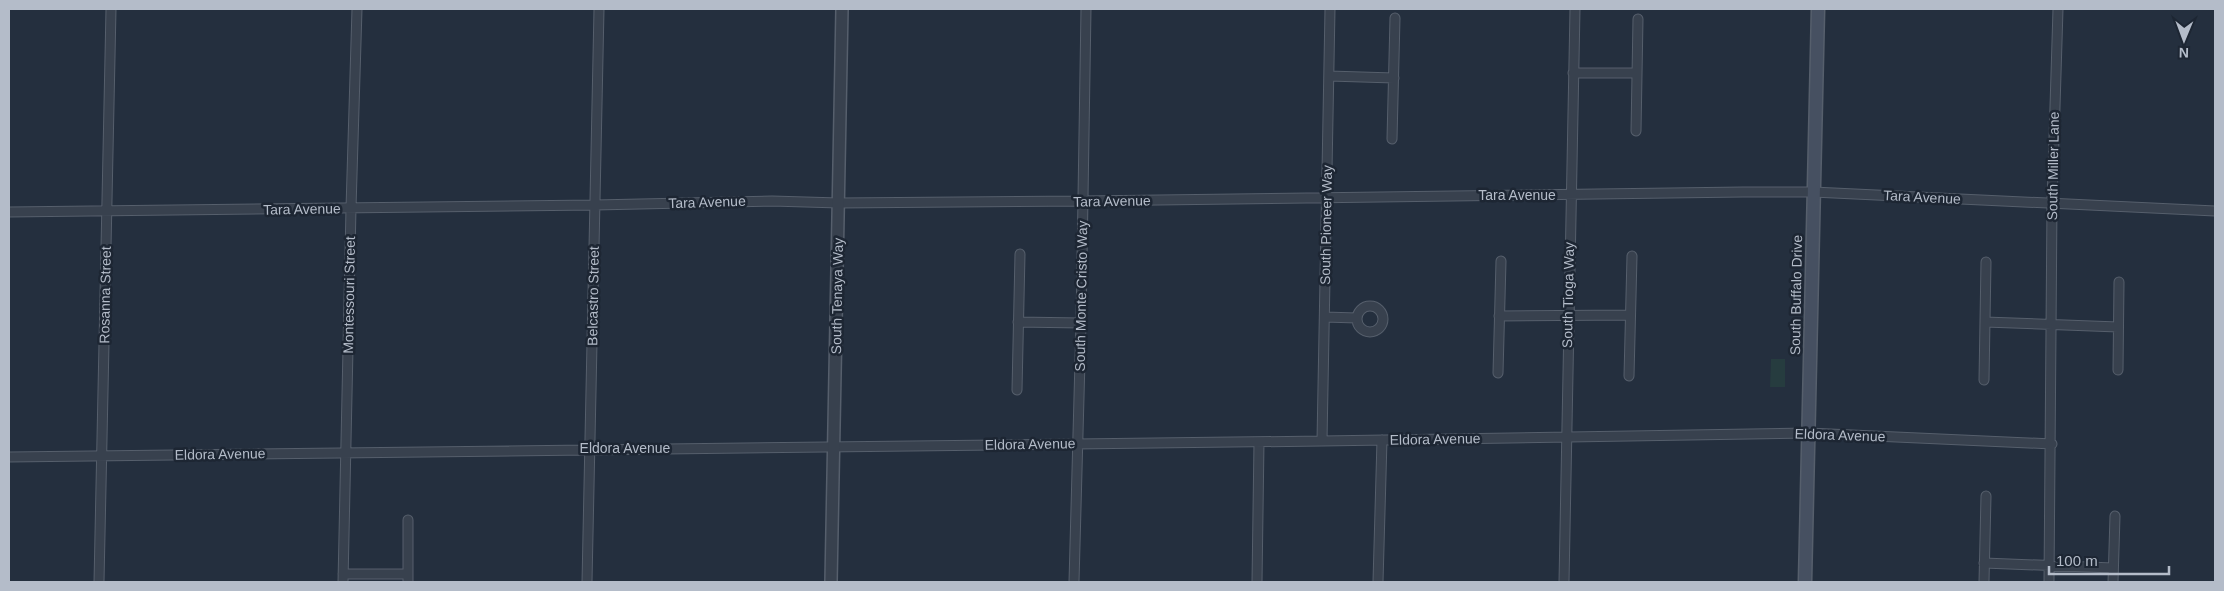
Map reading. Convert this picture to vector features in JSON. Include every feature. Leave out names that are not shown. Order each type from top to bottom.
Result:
[{"type":"main road","name":"South Buffalo Drive","points":[[1805,582],[1818,9]]},
{"type":"street","name":"Rosanna Street","points":[[99,582],[111,9]]},
{"type":"street","name":"Montessouri Street","points":[[343,578],[357,9]]},
{"type":"street","name":"Belcastro Street","points":[[587,582],[599,9]]},
{"type":"street","name":"South Tenaya Way","points":[[831,582],[842,9]]},
{"type":"street","name":"South Monte Cristo Way","points":[[1074,582],[1082,323],[1086,9]]},
{"type":"street","name":"South Pioneer Way","points":[[1322,441],[1330,9]]},
{"type":"street","name":"South Tioga Way","points":[[1564,582],[1565,437],[1575,9]]},
{"type":"street","name":"South Miller Lane","points":[[2049,582],[2052,444],[2052,204],[2058,9]]},
{"type":"street","points":[[1392,139],[1395,18]]},
{"type":"street","points":[[1636,131],[1638,19]]},
{"type":"street","points":[[1574,74],[1637,73]]},
{"type":"street","points":[[1329,76],[1394,78]]},
{"type":"street","name":"Tara Avenue","points":[[9,212],[595,206],[772,201],[839,203],[1083,201],[1813,192],[2215,211]]},
{"type":"street","points":[[1017,390],[1020,254]]},
{"type":"street","points":[[1629,376],[1632,256]]},
{"type":"street","points":[[1498,373],[1501,261]]},
{"type":"street","points":[[1984,380],[1986,262]]},
{"type":"street","points":[[2118,370],[2119,282]]},
{"type":"street","points":[[1499,316],[1630,315]]},
{"type":"street","points":[[1324,317],[1357,318]]},
{"type":"street","points":[[1018,322],[1082,323]]},
{"type":"street","points":[[1985,322],[2118,327]]},
{"type":"street","name":"Eldora Avenue","points":[[9,456],[1259,442],[1808,433],[2052,444]]},
{"type":"street","points":[[1378,582],[1382,440]]},
{"type":"street","points":[[1257,582],[1259,442]]},
{"type":"street","points":[[1984,582],[1986,496]]},
{"type":"street","points":[[2113,582],[2114,516]]},
{"type":"street","points":[[343,578],[408,578],[408,520]]},
{"type":"street","points":[[1984,562],[2113,568]]},
{"type":"green space","points":[[1771,359],[1785,359],[1785,387],[1770,387]]}]
